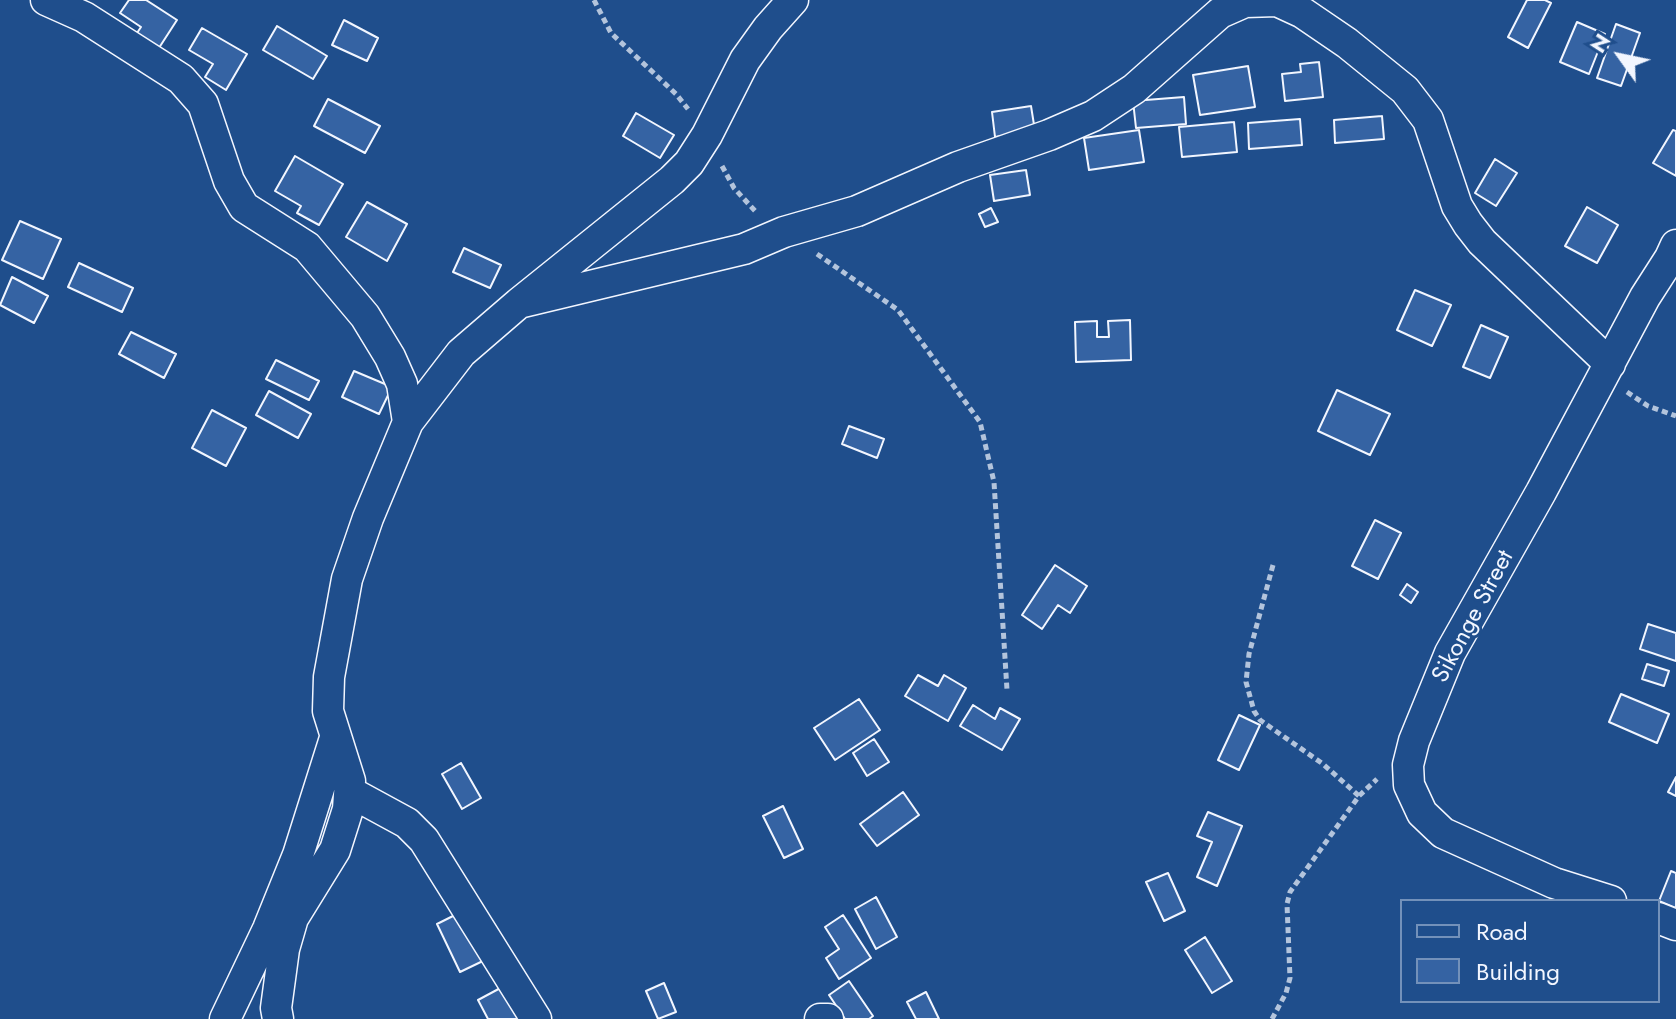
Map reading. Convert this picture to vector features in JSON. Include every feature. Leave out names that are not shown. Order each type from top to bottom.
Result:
[{"type":"street","points":[[46,0],[84,17],[181,79],[203,104],[229,181],[244,207],[307,247],[365,316],[402,384],[408,422]]},
{"type":"street","points":[[278,1019],[276,1008],[284,949],[293,918],[335,850],[348,809],[350,781],[328,711],[329,677],[347,579],[368,518],[408,422],[461,353],[689,163],[707,135],[745,60],[793,0]]},
{"type":"street","points":[[519,303],[731,252],[784,232],[857,211],[958,167],[1049,135],[1093,116],[1134,89],[1220,13],[1243,1],[1277,1],[1303,13],[1347,43],[1405,90],[1428,120],[1457,206],[1468,224],[1606,370]]},
{"type":"street","name":"Sikonge Street","points":[[1605,899],[1554,883],[1443,833],[1422,813],[1409,785],[1408,765],[1414,741],[1450,653],[1676,245]]},
{"type":"street","points":[[225,1019],[268,929],[298,855],[335,738]]},
{"type":"street","points":[[350,792],[407,823],[424,840],[536,1019]]},
{"type":"street","points":[[820,1019],[828,1019]]},
{"type":"path","points":[[594,0],[611,33],[676,94],[707,135],[734,188],[759,214],[898,310],[980,422],[994,482],[1007,690]]},
{"type":"path","points":[[1606,370],[1648,406],[1676,416]]},
{"type":"path","points":[[1273,565],[1249,654],[1246,682],[1254,711],[1260,720],[1323,764],[1359,796]]},
{"type":"path","points":[[1272,1019],[1290,978],[1287,904],[1290,892],[1359,796],[1414,741]]},
{"type":"building","points":[[129,0],[146,0],[177,20],[157,51],[135,36],[141,27],[120,13]]},
{"type":"building","points":[[1527,0],[1551,3],[1528,48],[1508,37]]},
{"type":"building","points":[[344,20],[378,38],[367,61],[332,45]]},
{"type":"building","points":[[1577,22],[1605,34],[1589,74],[1560,62]]},
{"type":"building","points":[[1616,24],[1640,33],[1621,86],[1597,78]]},
{"type":"building","points":[[277,26],[327,56],[313,79],[263,50]]},
{"type":"building","points":[[202,28],[247,54],[226,90],[205,77],[213,64],[189,50]]},
{"type":"building","points":[[1319,62],[1323,97],[1285,101],[1282,74],[1301,72],[1300,64]]},
{"type":"building","points":[[1248,66],[1255,107],[1200,115],[1193,75]]},
{"type":"building","points":[[1184,97],[1186,124],[1136,128],[1133,101]]},
{"type":"building","points":[[328,99],[380,126],[365,153],[314,126]]},
{"type":"building","points":[[1031,106],[1035,131],[995,137],[992,112]]},
{"type":"building","points":[[636,113],[674,135],[660,158],[623,136]]},
{"type":"building","points":[[1382,116],[1384,139],[1335,143],[1334,120]]},
{"type":"building","points":[[1300,119],[1302,145],[1249,149],[1248,123]]},
{"type":"building","points":[[1234,122],[1237,152],[1182,157],[1179,127]]},
{"type":"building","points":[[1139,130],[1144,162],[1089,170],[1084,138]]},
{"type":"building","points":[[1673,130],[1676,131],[1676,176],[1653,163]]},
{"type":"building","points":[[295,156],[343,184],[319,225],[297,213],[301,206],[275,191]]},
{"type":"building","points":[[1495,159],[1517,173],[1496,206],[1475,193]]},
{"type":"building","points":[[1026,170],[1030,195],[994,201],[990,175]]},
{"type":"building","points":[[367,202],[407,224],[387,261],[346,237]]},
{"type":"building","points":[[1587,207],[1618,225],[1597,263],[1565,246]]},
{"type":"building","points":[[991,208],[998,222],[985,227],[979,214]]},
{"type":"building","points":[[20,221],[61,239],[43,279],[2,260]]},
{"type":"building","points":[[464,248],[501,265],[490,288],[453,272]]},
{"type":"building","points":[[79,263],[133,288],[122,312],[68,287]]},
{"type":"building","points":[[12,277],[48,296],[34,323],[0,305]]},
{"type":"building","points":[[1415,290],[1451,305],[1432,346],[1397,330]]},
{"type":"building","points":[[1130,320],[1131,360],[1076,362],[1075,322],[1097,321],[1097,337],[1109,337],[1108,321]]},
{"type":"building","points":[[1481,325],[1508,337],[1490,378],[1463,367]]},
{"type":"building","points":[[131,332],[176,354],[164,378],[119,354]]},
{"type":"building","points":[[276,360],[319,381],[309,400],[266,379]]},
{"type":"building","points":[[354,371],[392,387],[379,414],[342,397]]},
{"type":"building","points":[[1337,390],[1390,414],[1370,455],[1318,431]]},
{"type":"building","points":[[269,391],[311,414],[298,438],[256,415]]},
{"type":"building","points":[[212,410],[246,428],[226,466],[192,448]]},
{"type":"building","points":[[849,426],[884,439],[877,458],[842,444]]},
{"type":"building","points":[[1375,520],[1401,533],[1378,579],[1352,566]]},
{"type":"building","points":[[1055,565],[1087,586],[1070,613],[1058,605],[1042,629],[1022,615]]},
{"type":"building","points":[[1407,584],[1418,592],[1411,603],[1400,595]]},
{"type":"building","points":[[1648,624],[1676,633],[1676,661],[1640,649]]},
{"type":"building","points":[[1647,664],[1669,671],[1664,686],[1642,679]]},
{"type":"building","points":[[918,675],[938,686],[944,675],[966,688],[948,721],[905,696]]},
{"type":"building","points":[[1621,694],[1669,714],[1657,743],[1609,722]]},
{"type":"building","points":[[859,699],[880,730],[835,760],[814,728]]},
{"type":"building","points":[[973,705],[995,719],[1000,708],[1020,719],[1002,750],[960,726]]},
{"type":"building","points":[[1239,715],[1260,725],[1239,770],[1218,760]]},
{"type":"building","points":[[874,739],[889,762],[867,776],[853,753]]},
{"type":"building","points":[[461,763],[481,798],[462,809],[442,774]]},
{"type":"building","points":[[1676,777],[1676,796],[1668,792]]},
{"type":"building","points":[[903,792],[919,815],[877,846],[860,824]]},
{"type":"building","points":[[783,806],[803,849],[784,858],[763,816]]},
{"type":"building","points":[[1208,812],[1242,826],[1217,886],[1197,877],[1212,842],[1197,836]]},
{"type":"building","points":[[1671,871],[1676,873],[1676,908],[1660,899]]},
{"type":"building","points":[[1168,873],[1185,911],[1164,921],[1146,882]]},
{"type":"building","points":[[876,897],[897,937],[876,949],[855,909]]},
{"type":"building","points":[[465,910],[487,959],[460,972],[437,924]]},
{"type":"building","points":[[843,915],[871,958],[839,979],[826,958],[839,949],[825,927]]},
{"type":"building","points":[[1205,937],[1232,981],[1212,993],[1185,950]]},
{"type":"building","points":[[849,981],[873,1016],[869,1019],[845,1019],[829,995]]},
{"type":"building","points":[[664,983],[676,1012],[658,1019],[646,991]]},
{"type":"building","points":[[506,985],[524,1019],[488,1019],[478,1000]]},
{"type":"building","points":[[926,992],[939,1019],[916,1019],[907,1002]]}]
